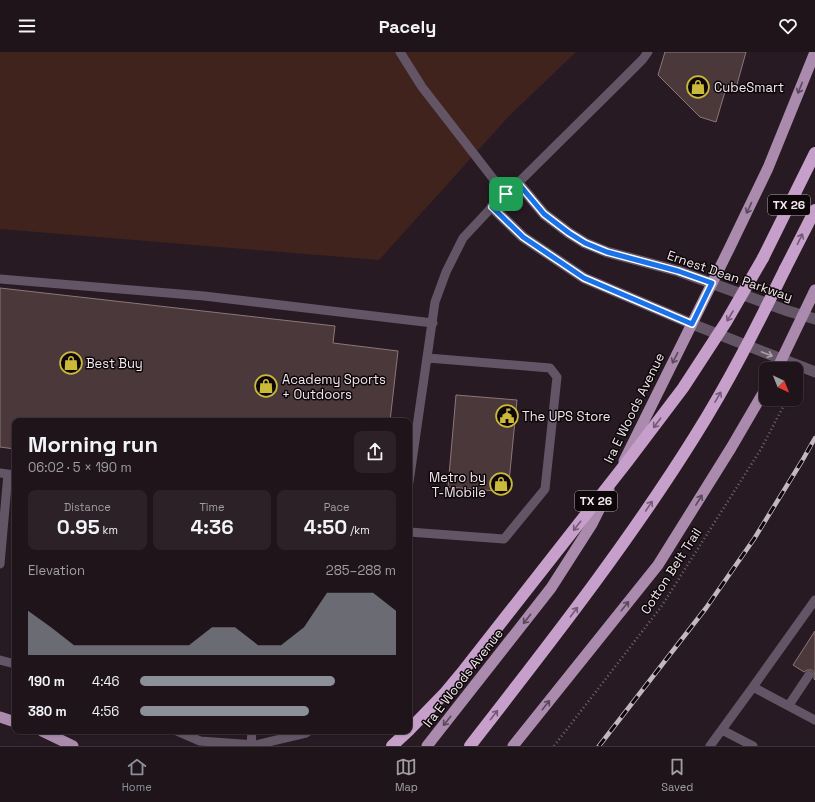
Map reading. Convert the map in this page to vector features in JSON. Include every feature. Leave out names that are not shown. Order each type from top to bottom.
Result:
[{"type":"highway","name":"TX 26","points":[[412,726],[444,694],[464,670],[683,388],[707,353],[763,258],[815,153]]},
{"type":"highway","points":[[470,746],[594,585],[674,469],[734,370],[815,210]]},
{"type":"highway","name":"TX 26","points":[[392,746],[404,734]]},
{"type":"main road","name":"Ira E Woods Avenue","points":[[427,746],[551,588],[592,524],[768,168],[815,52]]},
{"type":"main road","points":[[780,362],[815,290]]},
{"type":"main road","points":[[513,746],[658,565],[759,400]]},
{"type":"main road","points":[[0,717],[12,721]]},
{"type":"main road","points":[[48,734],[73,746]]},
{"type":"street","points":[[518,183],[492,207],[523,237],[584,278],[692,324],[775,362]]},
{"type":"street","name":"Ernest Dean Parkway","points":[[518,183],[544,214],[585,243],[607,252],[678,271],[788,311],[815,319]]},
{"type":"street","points":[[803,369],[815,372]]},
{"type":"lane","points":[[400,52],[422,86],[506,194]]},
{"type":"lane","points":[[518,183],[643,59],[648,52]]},
{"type":"lane","points":[[412,462],[436,302],[449,265],[463,238],[492,207]]},
{"type":"lane","points":[[0,279],[204,296],[433,323]]},
{"type":"lane","points":[[412,532],[504,539],[544,488],[557,377],[550,368],[428,358]]},
{"type":"lane","points":[[0,564],[8,474]]},
{"type":"lane","points":[[710,746],[815,600]]},
{"type":"lane","points":[[0,660],[12,663]]},
{"type":"lane","points":[[789,705],[809,675]]},
{"type":"lane","points":[[753,687],[815,720]]},
{"type":"lane","points":[[722,730],[753,746]]},
{"type":"lane","points":[[251,745],[252,734]]},
{"type":"lane","points":[[196,735],[200,741],[256,745],[299,734]]},
{"type":"path","name":"Cotton Belt Trail","points":[[554,746],[661,607],[761,449],[783,406]]},
{"type":"shaded area","points":[[0,52],[576,52],[509,116],[379,260],[0,229]]},
{"type":"building","name":"CubeSmart","points":[[665,52],[746,52],[736,88],[727,85],[716,122],[700,117],[658,75]]},
{"type":"building","points":[[0,288],[335,326],[333,343],[398,351],[390,418],[12,418],[12,449],[0,447]]},
{"type":"building","points":[[456,395],[517,400],[508,492],[448,487]]},
{"type":"building","points":[[815,631],[815,680],[812,670],[807,670],[804,672],[793,665]]},
{"type":"railway","points":[[599,746],[706,608],[754,539],[815,438]]},
{"type":"place","name":"CubeSmart","points":[[698,87]]},
{"type":"place","name":"Best Buy","points":[[71,363]]},
{"type":"place","name":"Academy Sports + Outdoors","points":[[266,386]]},
{"type":"place","name":"The UPS Store","points":[[507,416]]},
{"type":"place","name":"Metro by T-Mobile","points":[[501,484]]},
{"type":"route","points":[[518,183],[544,214],[585,243],[607,252],[678,271],[712,283],[692,324],[584,278],[551,257],[523,237],[492,207],[506,194],[518,183]]}]
